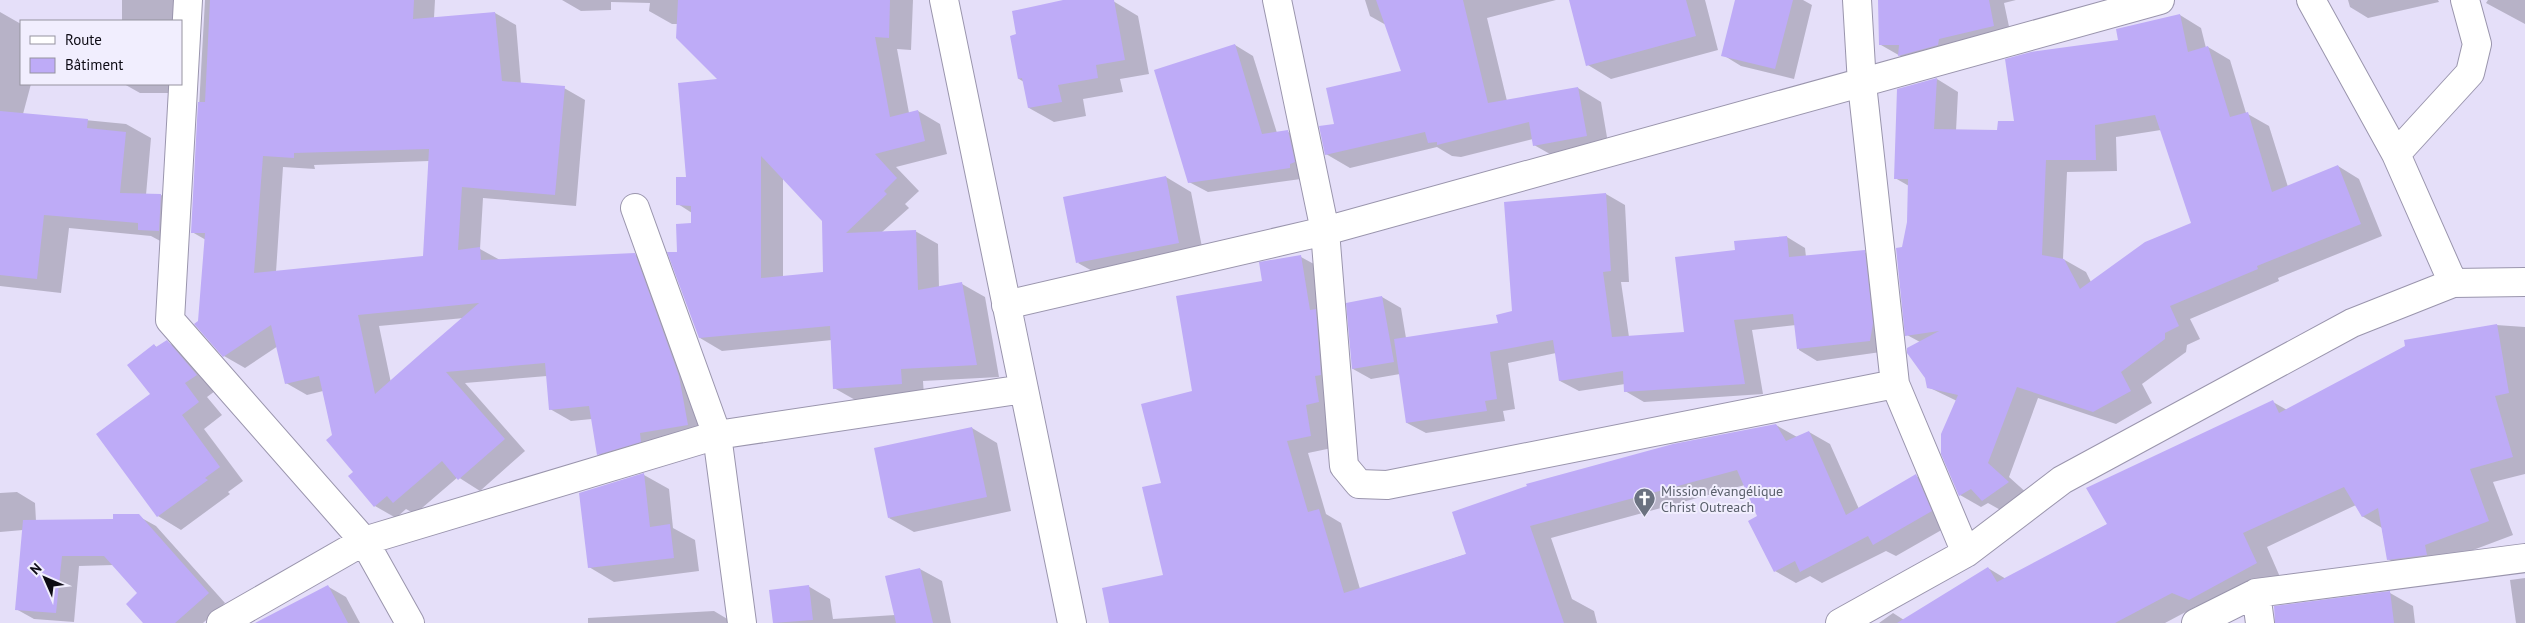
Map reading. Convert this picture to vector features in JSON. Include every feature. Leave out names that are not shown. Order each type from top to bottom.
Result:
[{"type":"street","points":[[188,0],[170,320],[364,541],[410,623]]},
{"type":"street","points":[[944,0],[1072,623]]},
{"type":"street","points":[[1278,0],[1325,231],[1344,466],[1359,484],[1387,485],[1895,384]]},
{"type":"street","points":[[1857,0],[1862,84],[1895,384],[1966,553]]},
{"type":"street","points":[[1006,305],[1325,231],[1862,84],[2160,0]]},
{"type":"street","points":[[2311,0],[2396,154],[2453,283]]},
{"type":"street","points":[[2396,154],[2470,73],[2477,44],[2465,0]]},
{"type":"street","points":[[635,208],[717,435],[742,623]]},
{"type":"street","points":[[1840,623],[1966,553],[2062,480],[2352,323],[2453,283],[2525,282]]},
{"type":"street","points":[[221,623],[364,541],[717,435],[1024,389]]},
{"type":"street","points":[[2196,623],[2256,593],[2525,558]]},
{"type":"street","points":[[2256,593],[2260,623]]},
{"type":"building","points":[[210,0],[414,0],[413,19],[495,12],[502,81],[565,86],[555,195],[462,187],[458,250],[480,247],[481,260],[635,253],[679,376],[688,425],[640,433],[641,442],[597,455],[589,406],[549,410],[545,363],[446,372],[505,439],[458,480],[442,461],[393,503],[387,496],[374,507],[348,476],[353,472],[326,440],[332,435],[319,376],[285,384],[271,325],[223,357],[194,324],[198,321],[205,233],[191,233],[198,102],[205,102]],"holes":[[[429,149],[423,256],[254,273],[263,156],[294,158],[294,153]],[[479,303],[426,349],[375,394],[358,315]]]},
{"type":"building","points":[[678,0],[890,0],[889,38],[875,37],[890,117],[918,110],[925,141],[875,154],[897,178],[884,191],[887,194],[846,233],[916,230],[918,290],[962,282],[977,365],[901,369],[902,384],[833,389],[830,326],[699,338],[667,252],[677,252],[676,224],[691,223],[691,206],[676,205],[676,177],[686,177],[678,83],[717,79],[676,38]],"holes":[[[761,156],[822,221],[823,272],[761,278]]]},
{"type":"building","points":[[1063,0],[1114,0],[1125,60],[1096,65],[1098,78],[1058,85],[1062,102],[1028,108],[1022,78],[1018,79],[1010,36],[1016,34],[1012,11]]},
{"type":"building","points":[[1376,0],[1463,0],[1488,103],[1578,87],[1587,136],[1533,146],[1529,122],[1437,145],[1437,142],[1428,143],[1425,132],[1325,155],[1319,126],[1334,124],[1326,88],[1401,71]]},
{"type":"building","points":[[1569,0],[1686,0],[1696,36],[1586,66]]},
{"type":"building","points":[[1735,0],[1793,0],[1775,69],[1721,56]]},
{"type":"building","points":[[1878,0],[1989,0],[1994,26],[1939,39],[1938,45],[1898,56],[1899,45],[1879,45]]},
{"type":"building","points":[[2180,14],[2188,52],[2208,46],[2230,117],[2248,112],[2272,192],[2338,165],[2361,224],[2257,266],[2258,269],[2170,306],[2179,326],[2165,333],[2165,339],[2121,372],[2131,391],[2093,412],[2017,387],[1988,463],[2009,482],[1982,501],[1971,489],[1959,496],[1941,454],[1941,434],[1958,395],[1927,388],[1925,378],[1907,353],[1907,348],[1939,331],[1905,336],[1896,248],[1902,247],[1907,222],[1908,179],[1894,179],[1897,89],[1937,78],[1934,129],[1997,130],[1998,121],[2014,121],[2005,59],[2031,52],[2118,40],[2116,29]],"holes":[[[2155,115],[2191,223],[2145,242],[2080,289],[2064,259],[2042,255],[2046,160],[2096,160],[2095,125]]]},
{"type":"building","points":[[1235,44],[1262,134],[1288,130],[1295,162],[1290,164],[1290,168],[1188,183],[1154,70]]},
{"type":"building","points":[[0,111],[88,119],[87,128],[126,132],[120,193],[161,194],[159,231],[138,230],[138,223],[44,215],[37,279],[0,275]]},
{"type":"building","points":[[1166,176],[1179,243],[1076,263],[1063,197]]},
{"type":"building","points":[[1606,193],[1611,271],[1603,272],[1612,337],[1684,332],[1675,257],[1735,250],[1734,241],[1787,236],[1789,257],[1865,250],[1873,323],[1870,341],[1797,349],[1793,314],[1734,320],[1745,384],[1624,392],[1623,371],[1559,381],[1553,340],[1490,352],[1497,399],[1485,401],[1487,411],[1406,423],[1394,339],[1498,323],[1496,315],[1512,311],[1504,202]]},
{"type":"building","points":[[1301,255],[1310,310],[1316,309],[1321,375],[1315,376],[1319,402],[1306,405],[1311,436],[1287,441],[1308,512],[1319,509],[1344,593],[1466,554],[1452,512],[1527,486],[1526,484],[1673,444],[1776,424],[1786,441],[1809,431],[1846,515],[1916,474],[1932,511],[1873,545],[1868,536],[1800,572],[1795,561],[1774,572],[1748,521],[1757,516],[1737,470],[1530,526],[1564,623],[1109,623],[1102,588],[1163,575],[1142,487],[1161,483],[1141,404],[1192,391],[1176,296],[1262,281],[1259,262]]},
{"type":"building","points":[[1382,296],[1394,362],[1352,369],[1346,303]]},
{"type":"building","points":[[2497,324],[2509,393],[2495,396],[2513,457],[2470,469],[2489,521],[2425,545],[2427,555],[2387,560],[2378,508],[2362,517],[2344,487],[2243,533],[2257,563],[2189,600],[2172,593],[2115,623],[1897,623],[1988,567],[1997,582],[2107,524],[2086,488],[2273,400],[2279,413],[2405,346],[2404,340]]},
{"type":"building","points":[[167,340],[197,375],[185,383],[199,402],[182,415],[220,467],[205,478],[208,480],[157,517],[96,434],[150,394],[127,365],[154,344],[156,347]]},
{"type":"building","points":[[972,427],[987,497],[888,518],[874,448]]},
{"type":"building","points":[[644,473],[650,527],[670,524],[674,558],[588,568],[579,493]]},
{"type":"building","points":[[113,514],[139,514],[209,593],[175,623],[143,623],[126,604],[137,593],[104,556],[62,556],[56,613],[15,610],[23,520],[113,519]]},
{"type":"building","points":[[920,568],[933,623],[896,623],[885,576]]},
{"type":"building","points":[[328,585],[348,623],[255,623]]},
{"type":"building","points":[[809,585],[813,620],[773,623],[769,590]]},
{"type":"building","points":[[2390,591],[2394,623],[2275,623],[2274,606]]},
{"type":"place","name":"Mission évangélique Christ Outreach","points":[[1645,518]]}]
